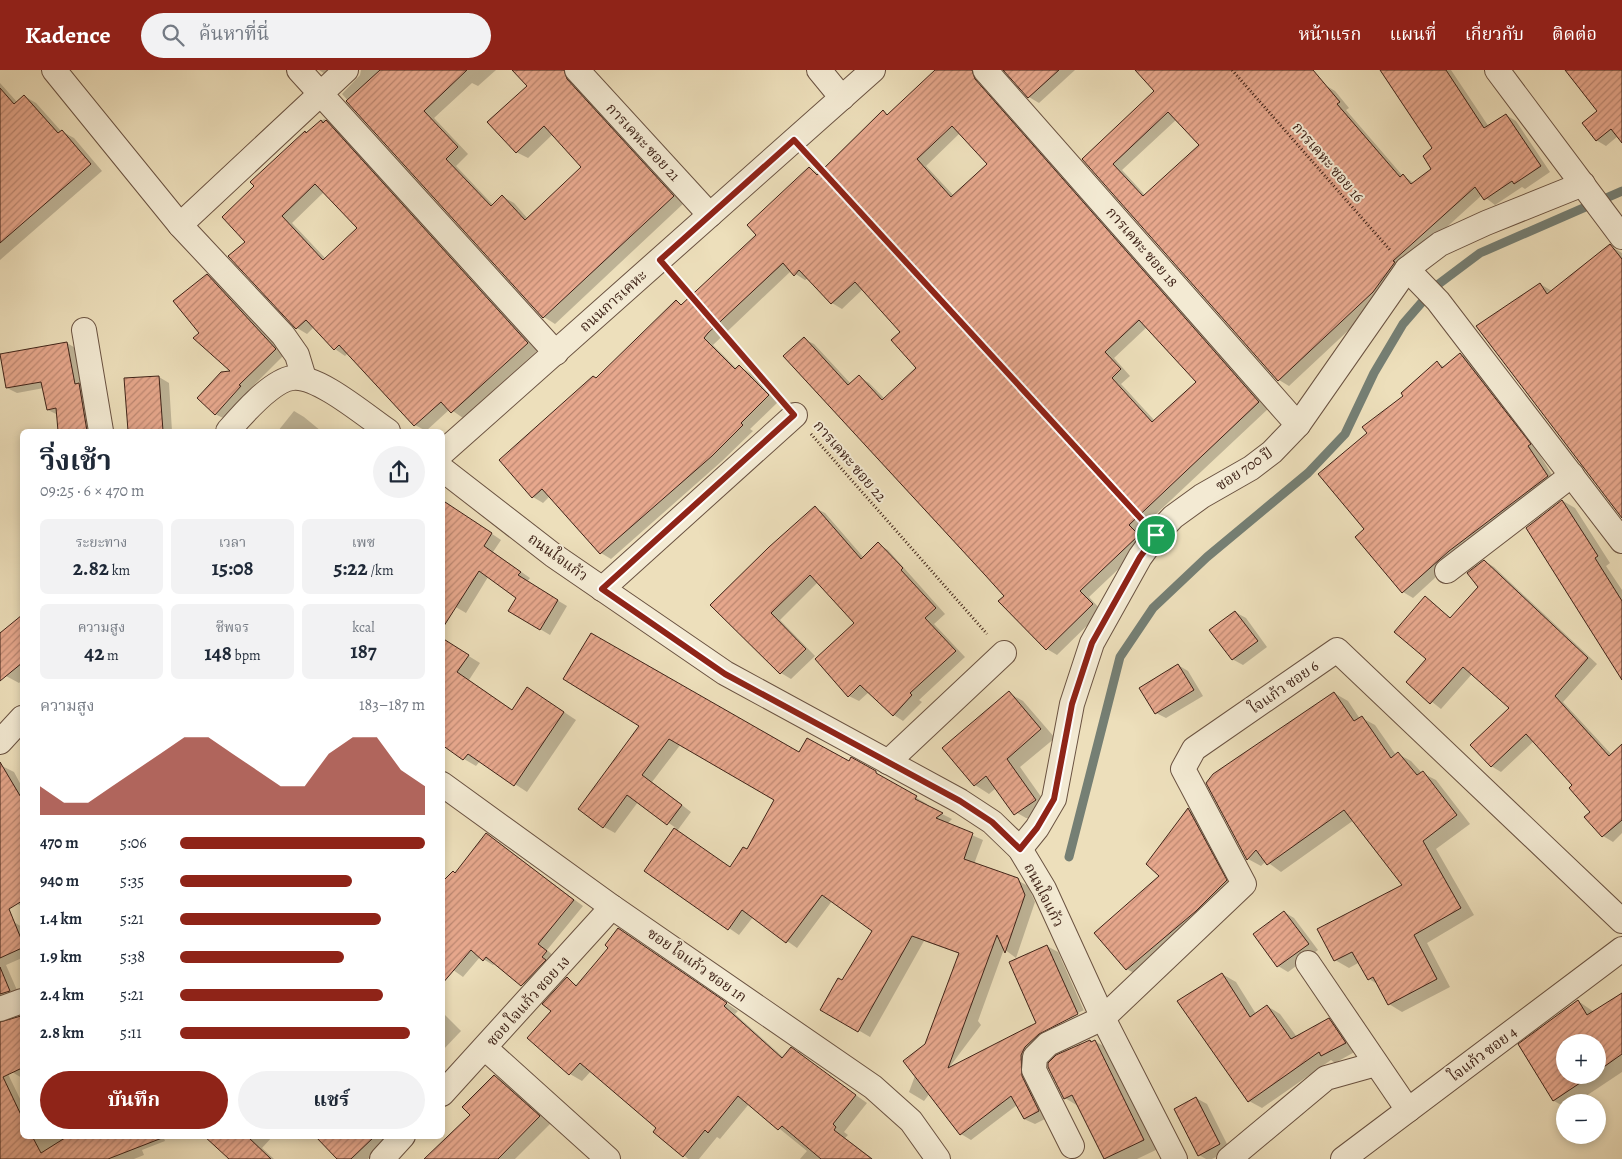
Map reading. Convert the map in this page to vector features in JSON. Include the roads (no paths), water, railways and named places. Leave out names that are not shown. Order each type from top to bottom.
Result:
[{"type":"street","points":[[54,70],[180,225],[283,335],[297,355],[304,378]]},
{"type":"street","points":[[300,70],[556,353]]},
{"type":"street","points":[[180,225],[346,70]]},
{"type":"street","name":"การเคหะ ซอย 21","points":[[577,70],[710,215]]},
{"type":"street","points":[[819,70],[842,98]]},
{"type":"street","name":"ถนนการเคหะ","points":[[445,450],[873,70]]},
{"type":"street","name":"การเคหะ ซอย 18","points":[[985,70],[1298,424]]},
{"type":"street","points":[[1497,70],[1622,237]]},
{"type":"street","name":"ซอย 700 ปี","points":[[1020,849],[1037,828],[1054,799],[1072,704],[1092,643],[1140,557],[1156,535],[1173,517],[1202,496],[1251,468],[1272,452],[1298,424],[1407,269],[1440,244],[1486,223],[1583,184]]},
{"type":"street","points":[[1407,269],[1438,300],[1622,541]]},
{"type":"street","points":[[84,330],[101,429]]},
{"type":"street","points":[[230,429],[265,392],[291,378],[304,378],[321,386],[385,429]]},
{"type":"street","points":[[602,589],[794,415]]},
{"type":"street","name":"ถนนใจแก้ว","points":[[445,471],[553,555],[725,674],[960,801],[992,822],[1020,849],[1044,889],[1103,1018],[1175,1159]]},
{"type":"street","points":[[1447,571],[1572,475]]},
{"type":"street","name":"ใจแก้ว ซอย 6","points":[[1103,1018],[1244,884],[1183,769],[1194,749],[1337,650],[1622,921]]},
{"type":"street","points":[[888,762],[1004,652]]},
{"type":"street","points":[[0,742],[20,720]]},
{"type":"street","name":"ซอย ใจแก้ว ซอย 1ก","points":[[445,786],[612,907],[873,1087],[911,1121],[938,1159]]},
{"type":"street","name":"ซอย ใจแก้ว ซอย 1ง","points":[[445,1091],[612,907]]},
{"type":"street","name":"ใจแก้ว ซอย 4","points":[[1343,1159],[1622,949]]},
{"type":"street","points":[[1308,963],[1408,1110]]},
{"type":"street","points":[[0,1009],[20,1002]]},
{"type":"street","points":[[1072,1146],[1034,1070],[1035,1057],[1048,1044],[1103,1018]]},
{"type":"street","points":[[485,1048],[608,1159]]},
{"type":"street","points":[[1229,1159],[1326,1078],[1376,1064]]},
{"type":"street","points":[[382,1159],[400,1139]]},
{"type":"waterway","points":[[1069,857],[1120,657],[1153,608],[1207,557],[1308,473],[1345,434],[1374,373],[1403,324],[1436,286],[1480,253],[1622,191]]}]
